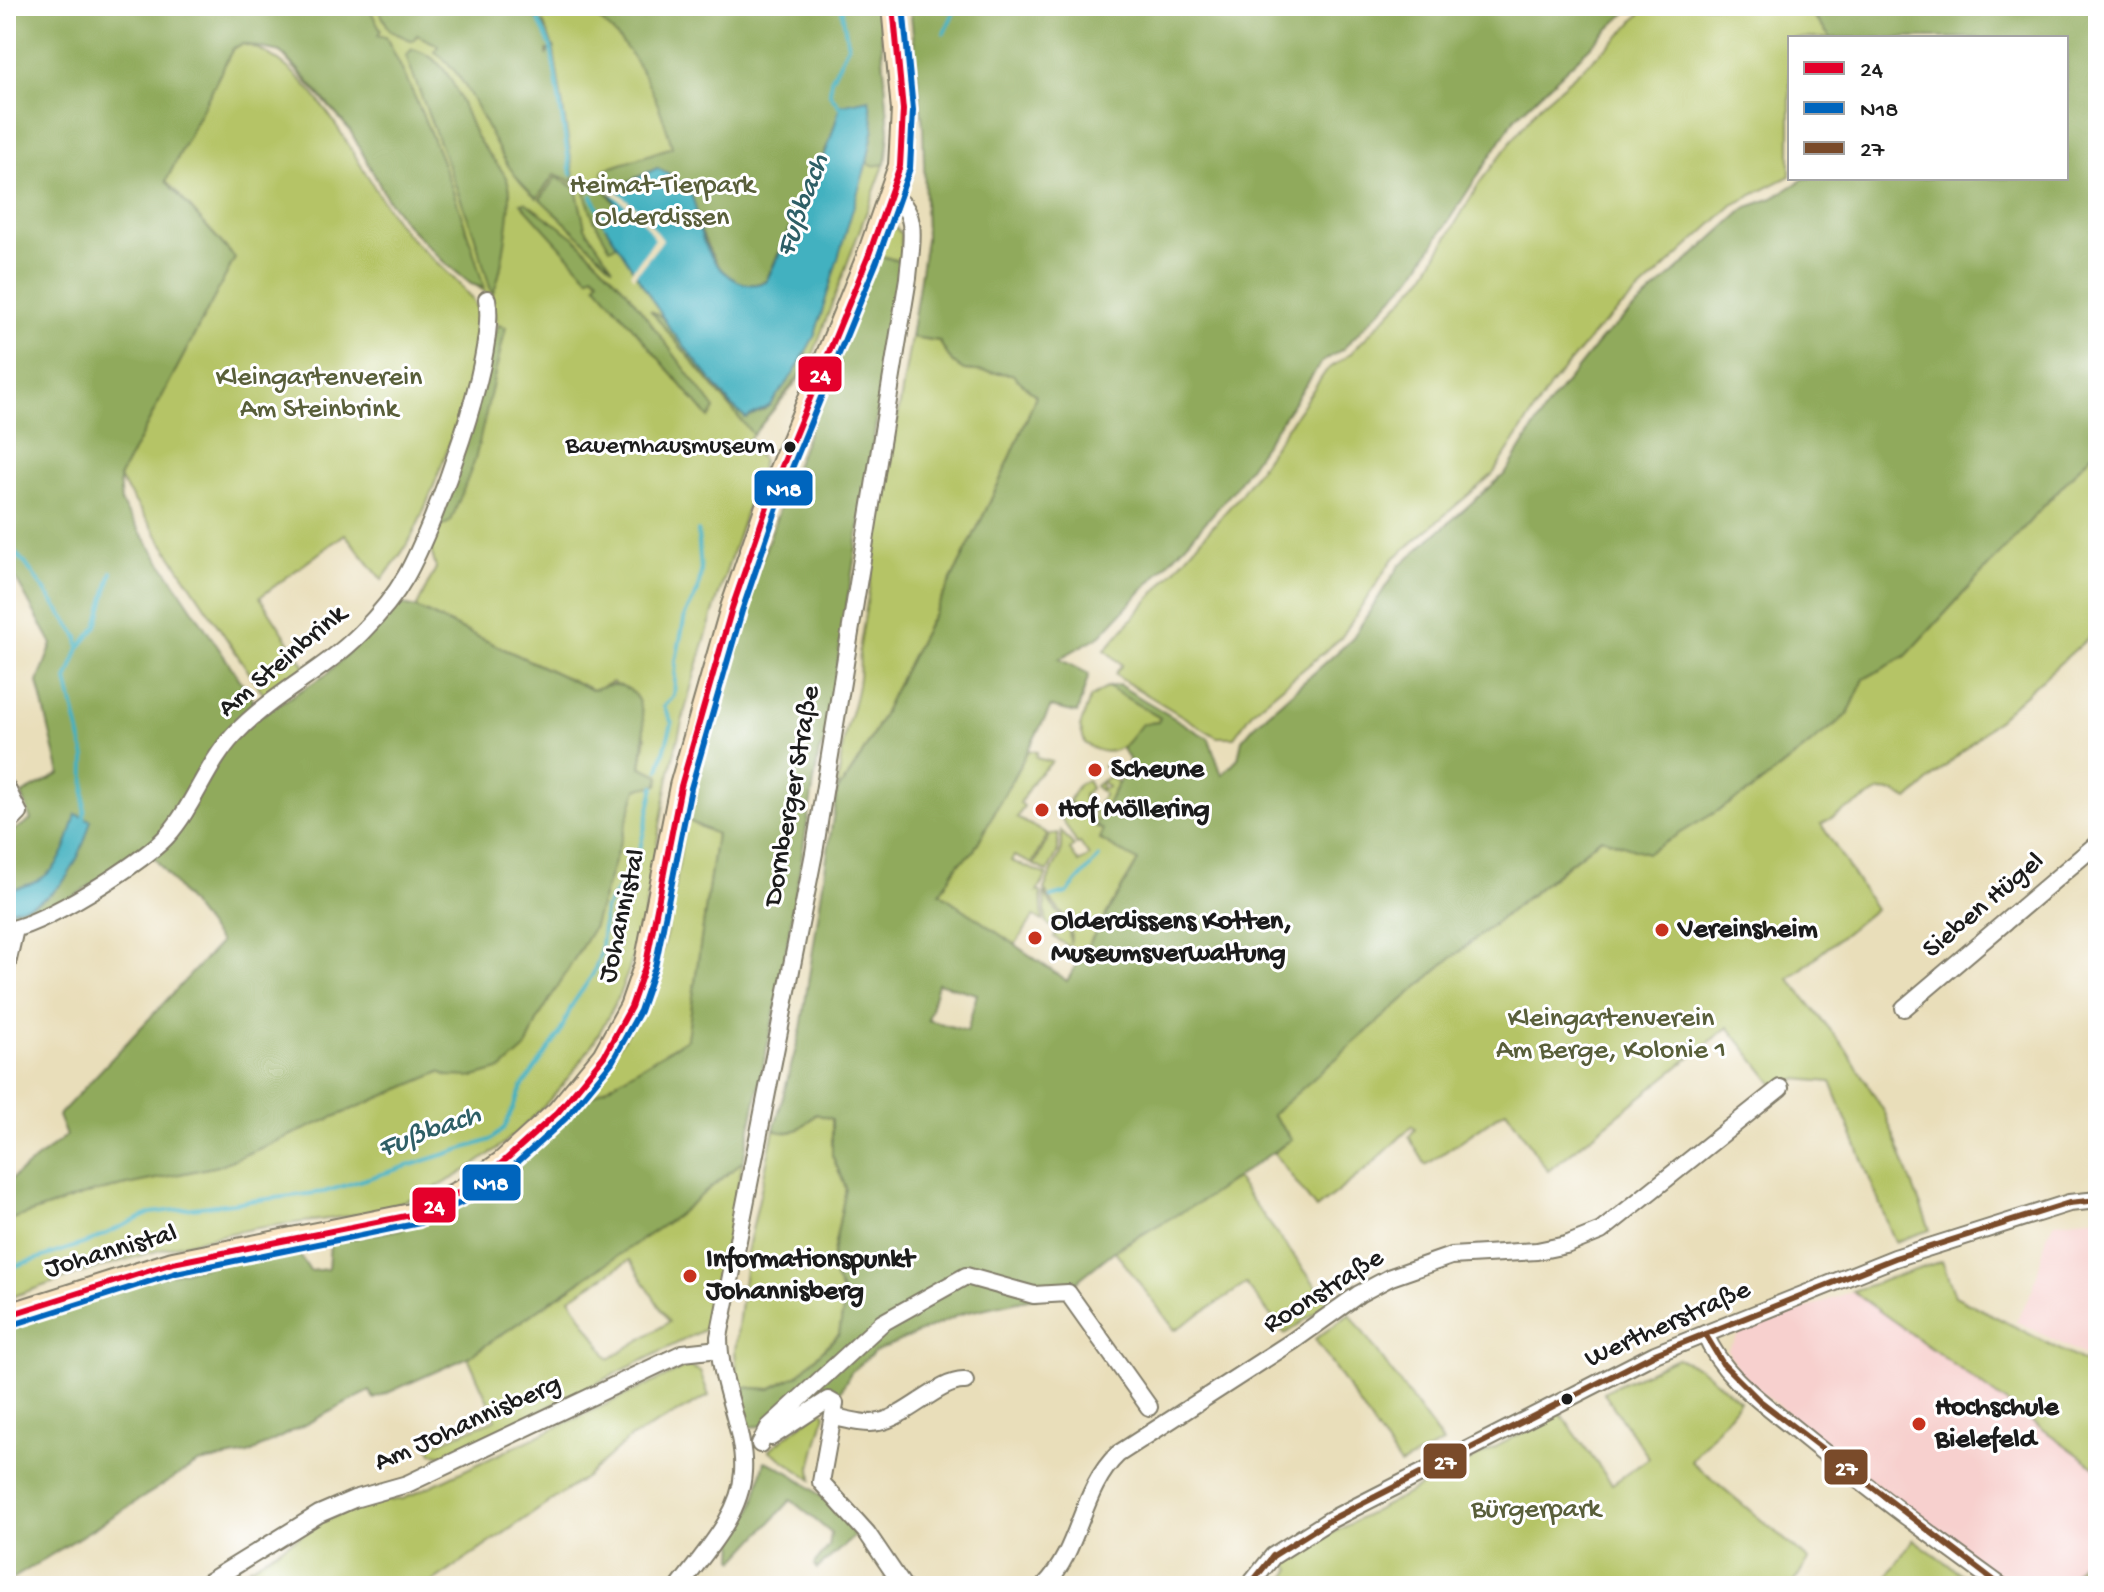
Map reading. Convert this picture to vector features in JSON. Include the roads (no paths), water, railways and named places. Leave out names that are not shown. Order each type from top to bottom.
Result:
[{"type":"main road","points":[[890,196],[902,156],[904,126],[893,6]]},
{"type":"main road","name":"Johannistal","points":[[6,1316],[173,1263],[345,1231],[416,1214],[462,1191],[502,1163],[548,1122],[592,1073],[619,1032],[640,987],[694,736],[757,533],[890,196]]},
{"type":"street","name":"Dornberger Straße","points":[[680,1586],[733,1508],[742,1480],[741,1452],[726,1394],[719,1349],[814,853],[908,278],[910,216],[903,202],[890,196]]},
{"type":"street","name":"Am Steinbrink","points":[[10,930],[113,877],[150,851],[178,820],[212,762],[232,737],[264,705],[324,669],[384,608],[420,550],[448,476],[487,344],[487,299]]},
{"type":"street","points":[[6,787],[19,813],[6,826]]},
{"type":"street","name":"Sieben Hügel","points":[[1904,1008],[2098,843]]},
{"type":"street","points":[[6,968],[10,930]]},
{"type":"street","name":"Roonstraße","points":[[1044,1586],[1067,1552],[1103,1468],[1118,1454],[1293,1341],[1359,1294],[1391,1277],[1451,1256],[1537,1251],[1566,1245],[1601,1231],[1780,1088]]},
{"type":"street","name":"Wertherstraße","points":[[1249,1586],[1273,1556],[1330,1520],[1655,1354],[1895,1258],[2069,1203],[2098,1200]]},
{"type":"street","points":[[760,1444],[769,1427],[882,1323],[966,1276],[1034,1295],[1068,1293],[1149,1407]]},
{"type":"street","points":[[1705,1334],[1713,1354],[1741,1385],[1916,1525],[2001,1586]]},
{"type":"street","name":"Am Johannisberg","points":[[202,1586],[339,1505],[407,1484],[683,1353],[719,1349]]},
{"type":"street","points":[[741,1452],[760,1444],[818,1404],[868,1423],[885,1421],[914,1408],[952,1383],[965,1381]]},
{"type":"street","points":[[833,1409],[821,1465],[821,1482],[867,1533],[903,1586]]},
{"type":"water","points":[[869,99],[874,127],[867,162],[815,335],[794,373],[769,406],[746,418],[732,406],[671,330],[603,222],[617,206],[610,192],[657,168],[667,173],[691,195],[704,242],[724,272],[743,283],[766,282],[817,173],[840,105]]},
{"type":"water","points":[[76,814],[91,820],[80,853],[64,881],[40,900],[25,907],[6,910],[6,890],[37,881],[56,866]]},
{"type":"waterway","points":[[532,6],[551,47],[571,174]]},
{"type":"waterway","name":"Fußbach","points":[[840,107],[830,94],[831,80],[848,46],[841,6]]},
{"type":"waterway","points":[[944,33],[957,6]]},
{"type":"waterway","points":[[592,196],[606,224]]},
{"type":"waterway","name":"Fußbach","points":[[659,770],[672,723],[664,707],[674,696],[676,661],[685,615],[698,591],[701,572],[698,531]]},
{"type":"waterway","points":[[6,544],[25,563],[78,637],[79,648],[67,680],[85,758],[84,823]]},
{"type":"waterway","points":[[79,648],[97,626],[112,572]]},
{"type":"waterway","name":"Fußbach","points":[[6,1269],[86,1243],[151,1213],[324,1192],[491,1140],[505,1127],[522,1087],[559,1035],[572,1005],[593,974],[600,955],[605,909],[637,862],[654,787]]},
{"type":"waterway","points":[[1052,897],[1067,893],[1099,857]]},
{"type":"place","name":"Bauernhausmuseum","points":[[790,447]]},
{"type":"place","name":"Scheune","points":[[1095,770]]},
{"type":"place","name":"Hof Möllering","points":[[1042,810]]},
{"type":"place","name":"Vereinsheim","points":[[1662,930]]},
{"type":"place","name":"Olderdissens Kotten, Museumsverwaltung","points":[[1035,938]]},
{"type":"place","name":"Informationspunkt Johannisberg","points":[[690,1276]]},
{"type":"place","name":"Hochschule Bielefeld","points":[[1919,1424]]},
{"type":"park label","name":"Heimat-Tierpark Olderdissen","points":[[662,202]]},
{"type":"park label","name":"Kleingartenverein Am Steinbrink","points":[[319,394]]},
{"type":"park label","name":"Kleingartenverein Am Berge, Kolonie 1","points":[[1611,1035]]},
{"type":"park label","name":"Bürgerpark","points":[[1536,1510]]}]
